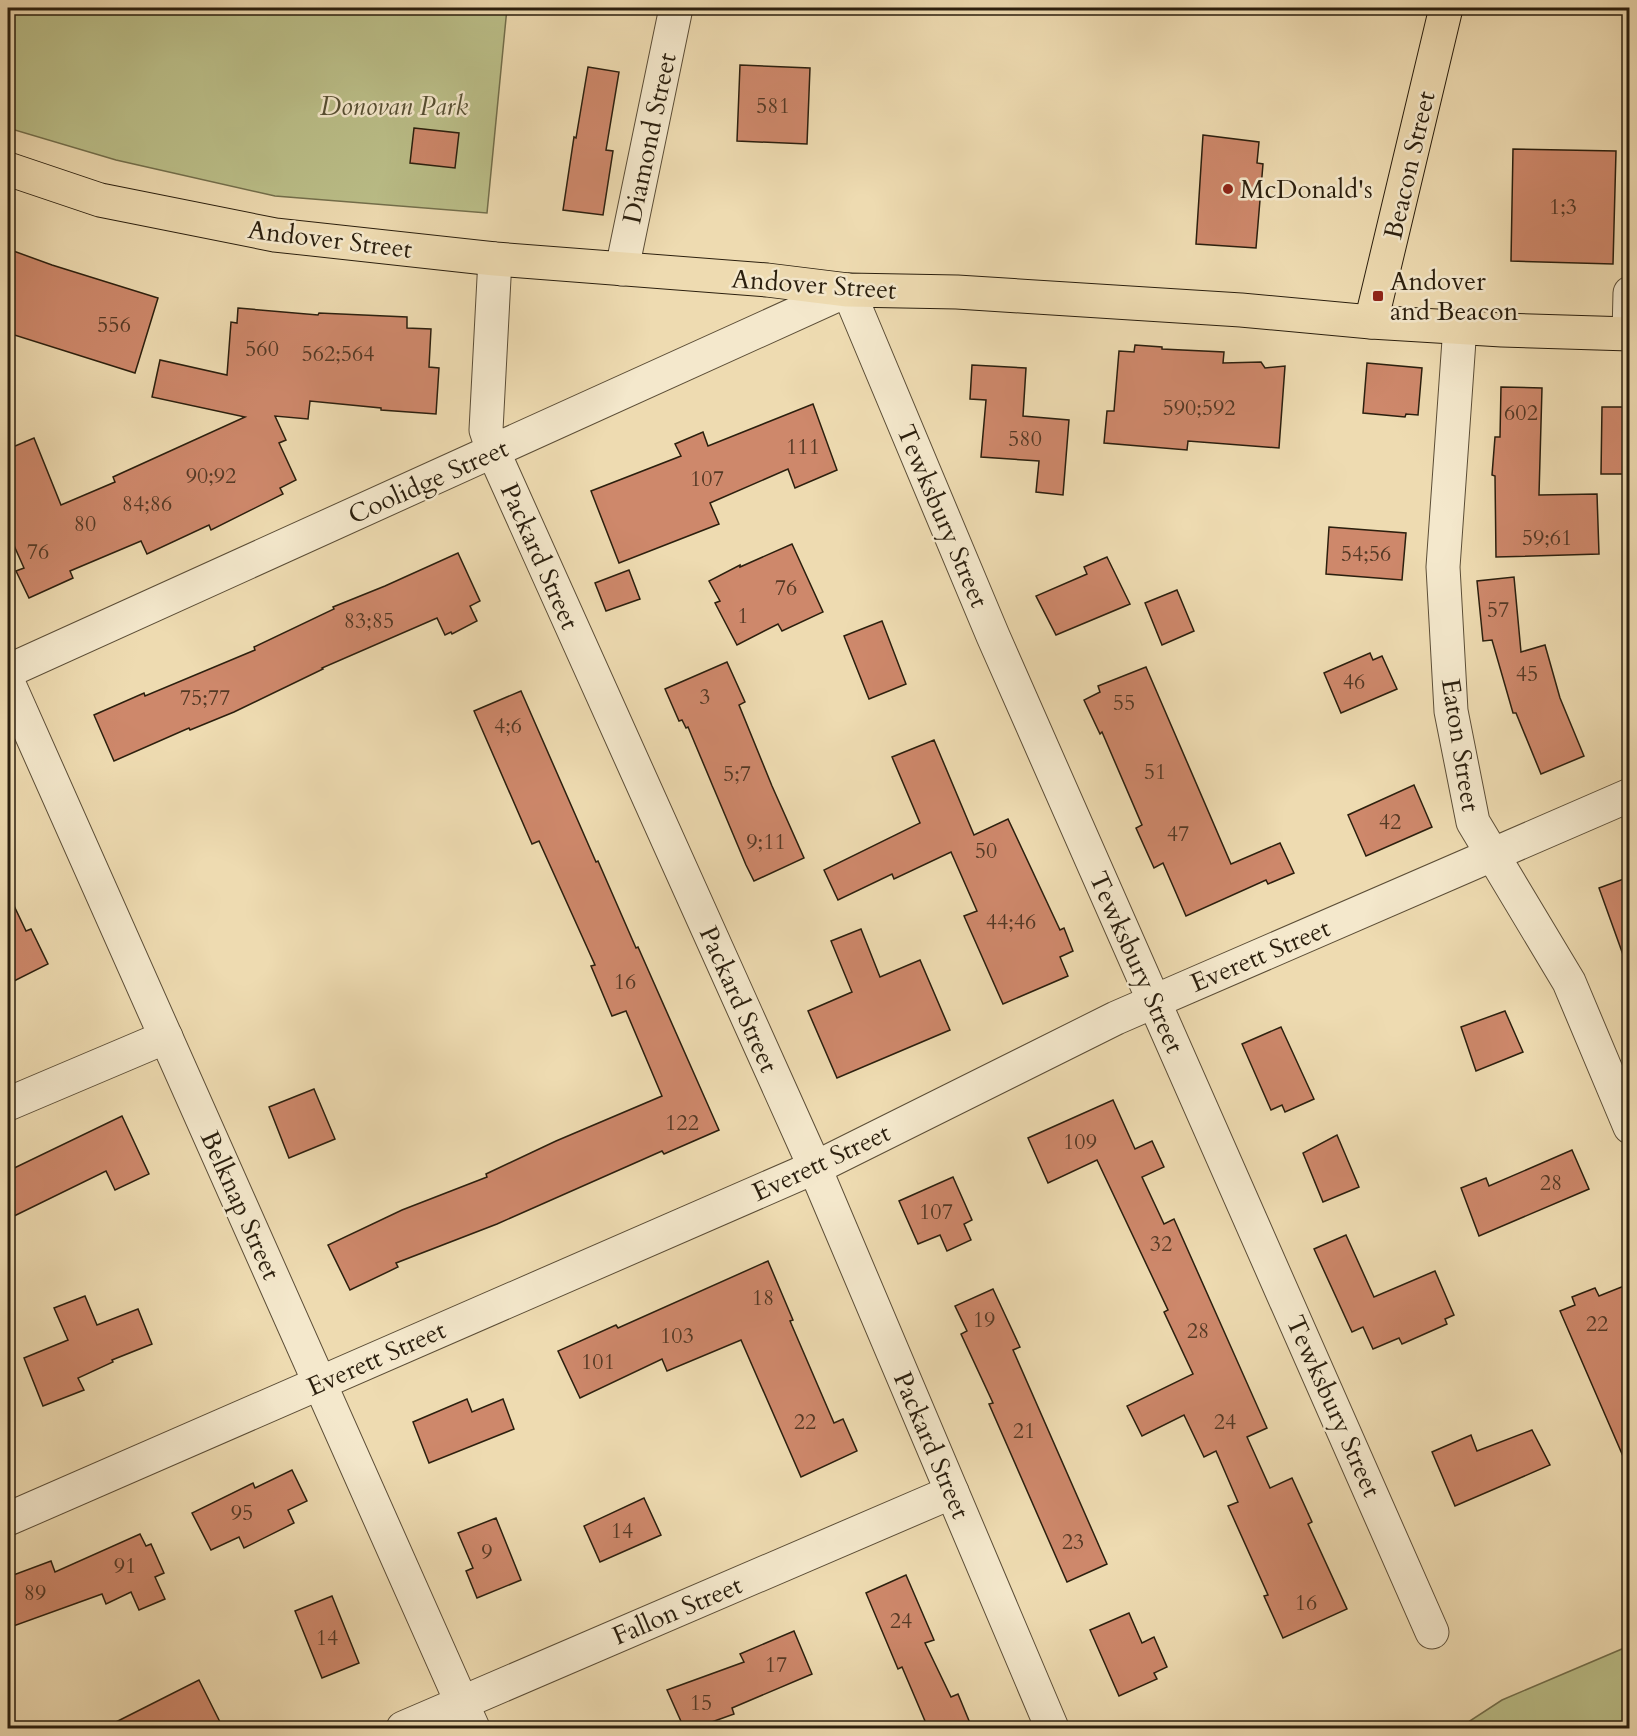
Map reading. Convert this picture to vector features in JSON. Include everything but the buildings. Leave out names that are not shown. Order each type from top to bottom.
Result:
[{"type":"main road","name":"Beacon Street","points":[[1371,322],[1446,8]]},
{"type":"main road","name":"Andover Street","points":[[8,169],[100,200],[275,234],[495,259],[767,280],[848,290],[957,292],[1241,310],[1371,322],[1502,330],[1629,334]]},
{"type":"street","name":"Diamond Street","points":[[622,269],[676,8]]},
{"type":"street","name":"Packard Street","points":[[495,259],[486,430],[814,1167],[1052,1728]]},
{"type":"street","name":"Coolidge Street","points":[[8,671],[848,290]]},
{"type":"street","name":"Tewksbury Street","points":[[848,290],[998,647],[1432,1632]]},
{"type":"street","points":[[1629,293],[1629,334]]},
{"type":"street","name":"Eaton Street","points":[[1460,326],[1443,567],[1451,711],[1473,822],[1569,982],[1629,1127]]},
{"type":"street","name":"Belknap Street","points":[[8,682],[468,1716]]},
{"type":"street","name":"Everett Street","points":[[8,1519],[814,1167],[1116,1017],[1629,795]]},
{"type":"street","points":[[8,1104],[166,1037]]},
{"type":"street","name":"Fallon Street","points":[[403,1728],[468,1716],[952,1492]]},
{"type":"green space","name":"Donovan Park","points":[[8,8],[507,8],[487,213],[275,196],[116,160],[8,128]]},
{"type":"green space","points":[[1629,1646],[1629,1728],[1459,1728],[1502,1700]]},
{"type":"place","name":"McDonald's","points":[[1228,189]]},
{"type":"place","name":"Andover and Beacon","points":[[1378,296]]}]
